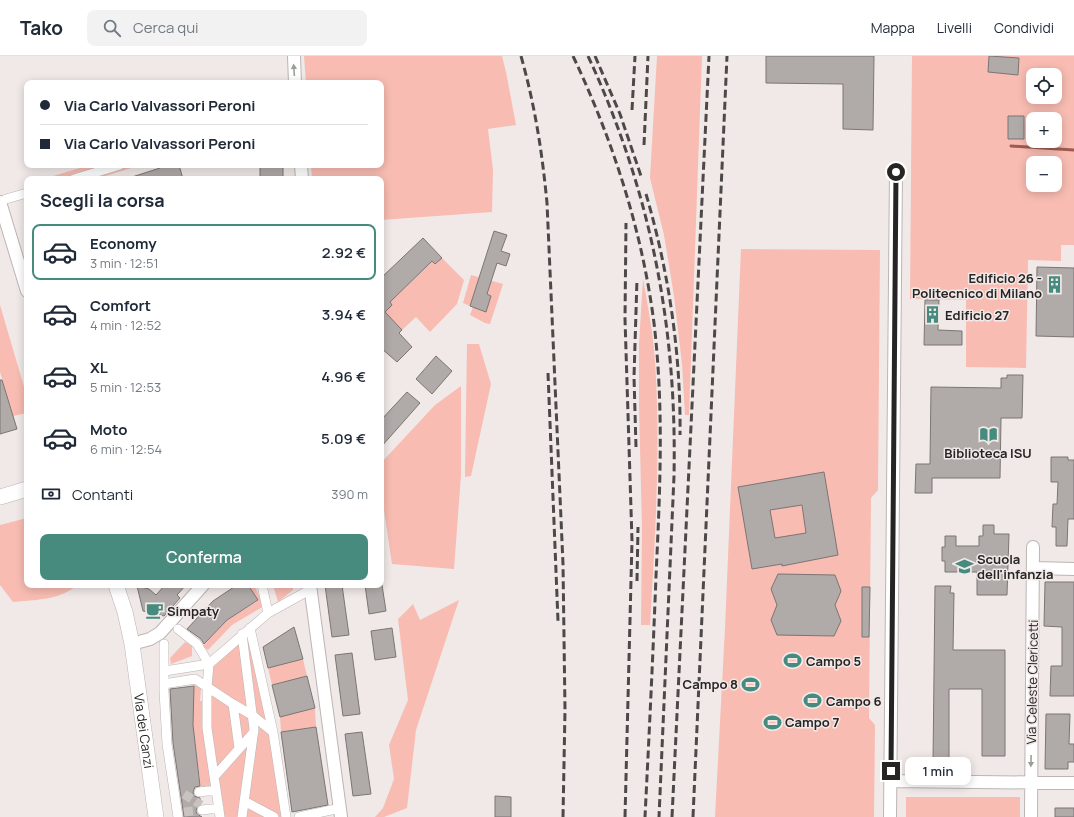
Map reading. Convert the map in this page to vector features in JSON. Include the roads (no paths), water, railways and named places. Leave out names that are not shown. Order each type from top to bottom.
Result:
[{"type":"street","points":[[294,56],[295,80]]},
{"type":"street","points":[[84,176],[110,168]]},
{"type":"street","points":[[890,817],[896,172]]},
{"type":"street","points":[[24,194],[3,201],[24,279]]},
{"type":"street","points":[[0,497],[24,490]]},
{"type":"street","name":"Via Celeste Clericetti","points":[[1031,817],[1034,547]]},
{"type":"street","points":[[1033,568],[1074,569]]},
{"type":"street","name":"Via dei Canzi","points":[[117,588],[125,612],[132,644],[156,817]]},
{"type":"street","points":[[132,644],[150,639],[160,633],[200,588]]},
{"type":"street","points":[[263,588],[268,613]]},
{"type":"street","points":[[165,671],[209,664],[268,613],[308,588],[338,813],[298,817]]},
{"type":"street","points":[[250,628],[273,732],[286,817]]},
{"type":"street","points":[[178,629],[197,644],[209,664],[207,687],[207,728],[219,813],[204,808]]},
{"type":"street","points":[[242,634],[254,732],[242,817]]},
{"type":"street","points":[[164,644],[167,744],[178,795],[180,814]]},
{"type":"street","points":[[164,684],[194,679],[252,715],[273,732]]},
{"type":"street","points":[[233,704],[239,748]]},
{"type":"street","points":[[214,776],[254,732]]},
{"type":"street","points":[[891,781],[1074,783]]},
{"type":"street","points":[[199,792],[216,790]]},
{"type":"street","points":[[244,801],[259,813],[274,817]]},
{"type":"waterway","points":[[1011,146],[1074,150]]},
{"type":"tunnel","points":[[184,794],[201,805]]},
{"type":"tunnel","points":[[184,812],[202,810]]},
{"type":"railway","points":[[521,56],[537,129],[547,203],[563,564],[565,710],[563,817]]},
{"type":"railway","points":[[573,56],[601,120],[624,186],[642,254],[654,323],[659,386],[660,481],[645,817]]},
{"type":"railway","points":[[588,56],[610,107],[644,209],[656,261],[665,313],[671,367],[674,421],[674,476],[659,817]]},
{"type":"railway","points":[[595,56],[620,114],[642,179]]},
{"type":"railway","points":[[632,110],[635,56]]},
{"type":"railway","points":[[644,145],[648,56]]},
{"type":"railway","points":[[672,817],[709,56]]},
{"type":"railway","points":[[693,817],[727,56]]},
{"type":"railway","points":[[646,194],[661,254],[672,314],[678,374],[680,435]]},
{"type":"railway","points":[[625,817],[632,541],[625,319],[626,223]]},
{"type":"railway","points":[[636,447],[634,377],[637,279]]},
{"type":"railway","points":[[548,373],[558,621]]},
{"type":"railway","points":[[637,581],[638,527]]},
{"type":"place","name":"Edificio 26 - Politecnico di Milano","points":[[1055,285]]},
{"type":"place","name":"Edificio 27","points":[[932,315]]},
{"type":"place","name":"Biblioteca ISU","points":[[988,434]]},
{"type":"place","name":"Scuola dell'infanzia","points":[[964,566]]},
{"type":"place","name":"Simpaty","points":[[154,611]]},
{"type":"place","name":"Campo 5","points":[[793,661]]},
{"type":"place","name":"Campo 8","points":[[751,684]]},
{"type":"place","name":"Campo 6","points":[[813,701]]},
{"type":"place","name":"Campo 7","points":[[772,722]]}]
